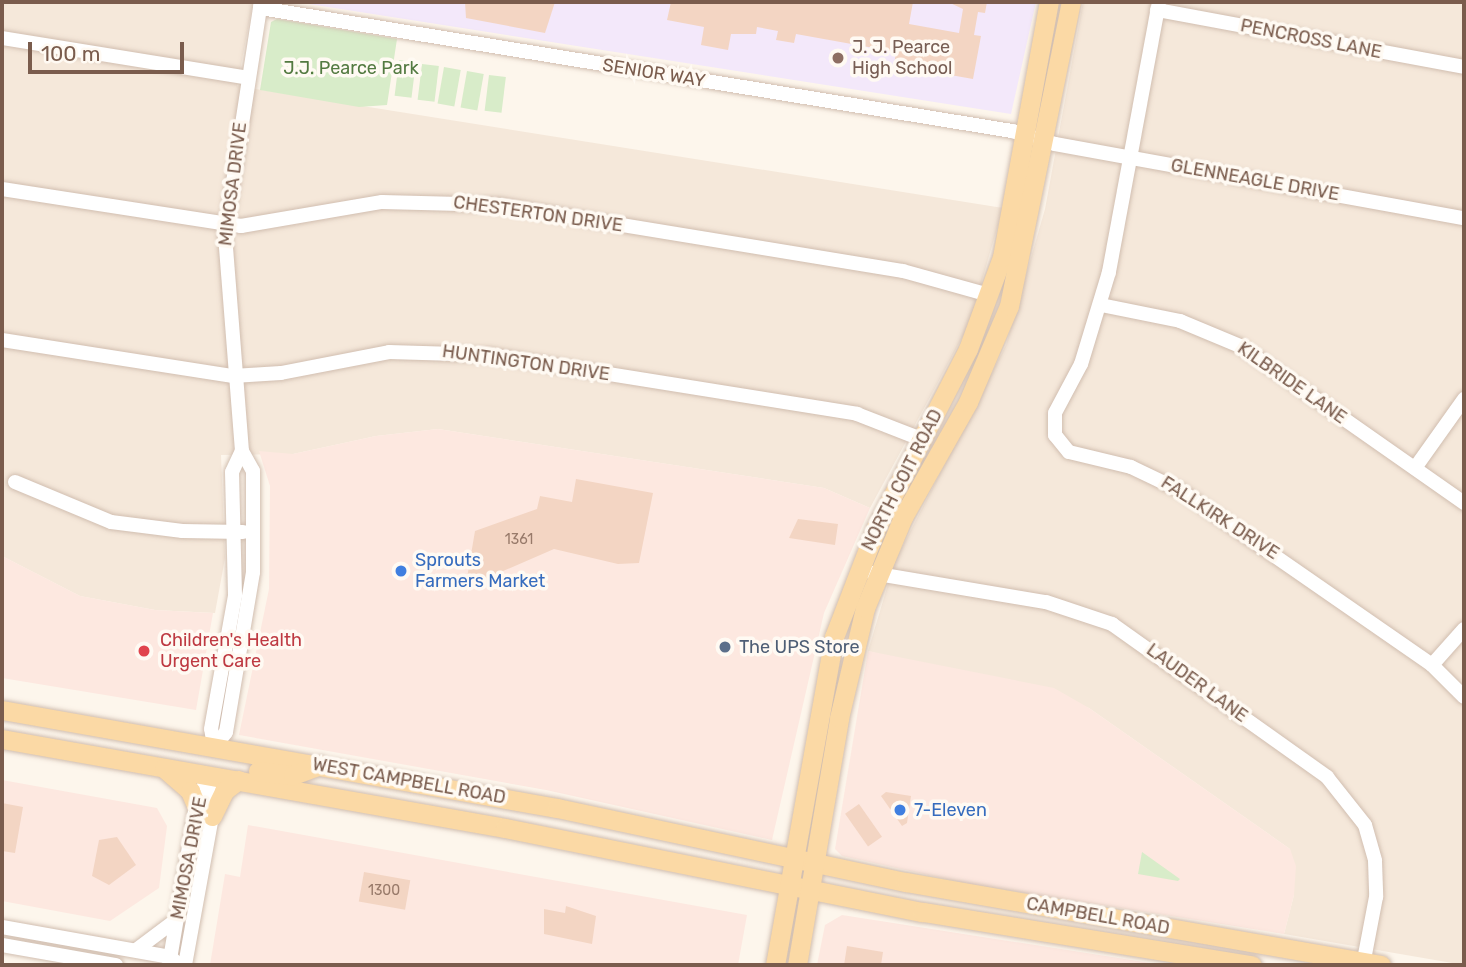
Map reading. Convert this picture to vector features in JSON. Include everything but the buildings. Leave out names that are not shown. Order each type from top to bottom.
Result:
[{"type":"main road","name":"NORTH COIT ROAD","points":[[775,965],[834,637],[857,571],[921,439],[958,372],[1002,257],[1049,2]]},
{"type":"main road","name":"NORTH COIT ROAD","points":[[797,965],[839,718],[855,644],[879,574],[903,517],[968,402],[1009,306],[1046,142],[1071,2]]},
{"type":"main road","points":[[834,637],[838,652],[831,710],[839,718]]},
{"type":"main road","name":"WEST CAMPBELL ROAD","points":[[2,709],[201,747],[321,765],[508,799],[814,864]]},
{"type":"main road","points":[[2,737],[25,714]]},
{"type":"main road","points":[[29,744],[61,720]]},
{"type":"main road","points":[[2,737],[163,768],[293,775],[321,765]]},
{"type":"main road","points":[[163,768],[201,747],[215,771],[238,780]]},
{"type":"main road","points":[[163,768],[190,791],[204,810],[238,780]]},
{"type":"main road","name":"WEST CAMPBELL ROAD","points":[[238,780],[505,828],[788,886]]},
{"type":"main road","points":[[505,828],[508,799]]},
{"type":"main road","name":"CAMPBELL ROAD","points":[[814,864],[1369,964]]},
{"type":"main road","name":"CAMPBELL ROAD","points":[[788,886],[1252,965]]},
{"type":"main road","points":[[1079,935],[1083,913]]},
{"type":"street","name":"SENIOR WAY","points":[[261,5],[1025,136],[1046,142]]},
{"type":"street","name":"MIMOSA DRIVE","points":[[201,747],[226,732],[246,619],[255,531],[253,471],[242,451],[233,376],[226,225],[261,5]]},
{"type":"street","name":"PENCROSS LANE","points":[[1158,6],[1464,67]]},
{"type":"street","name":"FALLKIRK DRIVE","points":[[1158,6],[1101,305],[1076,377],[1055,413],[1062,446],[1082,457],[1155,476],[1181,491],[1432,665],[1464,696]]},
{"type":"street","points":[[2,38],[248,78]]},
{"type":"street","name":"GLENNEAGLE DRIVE","points":[[1046,142],[1464,218]]},
{"type":"street","name":"CHESTERTON DRIVE","points":[[2,189],[226,225],[271,224],[382,202],[500,205],[903,271],[989,295]]},
{"type":"street","name":"KILBRIDE LANE","points":[[1101,305],[1180,321],[1240,346],[1464,503]]},
{"type":"street","name":"HUNTINGTON DRIVE","points":[[2,340],[233,376],[281,373],[390,352],[452,351],[857,414],[921,439]]},
{"type":"street","points":[[1415,468],[1464,399]]},
{"type":"street","name":"MIMOSA DRIVE","points":[[201,747],[211,729],[229,626],[236,532],[232,472],[242,451]]},
{"type":"street","points":[[15,482],[111,522],[236,532],[255,531]]},
{"type":"street","name":"LAUDER LANE","points":[[857,571],[1046,602],[1103,620],[1327,777],[1365,825],[1375,861],[1376,897],[1369,964]]},
{"type":"street","points":[[229,626],[246,619]]},
{"type":"street","points":[[1432,665],[1464,629]]},
{"type":"street","name":"MIMOSA DRIVE","points":[[173,962],[184,877],[215,771]]},
{"type":"street","name":"MIMOSA DRIVE","points":[[185,965],[200,884],[204,810]]},
{"type":"street","points":[[184,877],[200,884]]},
{"type":"street","points":[[136,950],[177,919]]},
{"type":"street","points":[[3,931],[136,950],[173,962]]},
{"type":"street","points":[[2,945],[55,960],[116,965]]},
{"type":"shaded area","points":[[2,2],[253,2],[237,86],[1003,208],[969,325],[870,508],[824,488],[438,429],[376,436],[293,454],[221,455],[225,558],[215,613],[155,610],[80,596],[2,556]]},
{"type":"shaded area","name":"J. J. Pearce High School","points":[[296,2],[1036,2],[1011,114]]},
{"type":"shaded area","points":[[1083,2],[1464,2],[1464,965],[1284,934],[1294,895],[1290,849],[1089,708],[868,651],[895,561],[1006,345],[1045,209]]},
{"type":"shaded area","points":[[438,429],[824,488],[870,508],[824,613],[772,840],[546,790],[239,735],[269,589],[270,486],[259,451],[293,454],[376,436]]},
{"type":"shaded area","points":[[2,556],[80,596],[155,610],[213,613],[196,710],[2,678]]},
{"type":"shaded area","points":[[868,651],[1054,688],[1089,708],[1290,849],[1296,866],[1294,895],[1284,934],[969,884],[842,856],[835,849]]},
{"type":"shaded area","points":[[2,780],[157,808],[167,826],[159,888],[110,921],[2,901]]},
{"type":"shaded area","points":[[248,825],[747,915],[738,965],[210,965],[225,874],[240,877]]},
{"type":"shaded area","points":[[842,915],[1163,965],[817,965],[825,925]]},
{"type":"green space","name":"J.J. Pearce Park","points":[[277,19],[397,39],[387,105],[359,107],[260,90],[271,22]]},
{"type":"green space","points":[[399,60],[416,62],[411,98],[395,96]]},
{"type":"green space","points":[[422,64],[439,66],[434,102],[418,100]]},
{"type":"green space","points":[[444,67],[461,70],[454,106],[438,103]]},
{"type":"green space","points":[[467,71],[484,74],[477,110],[461,107]]},
{"type":"green space","points":[[489,75],[506,77],[501,113],[485,111]]},
{"type":"green space","points":[[1142,852],[1180,879],[1178,881],[1138,874]]},
{"type":"place","name":"J. J. Pearce High School","points":[[838,58]]},
{"type":"place","name":"Sprouts Farmers Market","points":[[401,571]]},
{"type":"place","name":"The UPS Store","points":[[725,647]]},
{"type":"place","name":"Children's Health Urgent Care","points":[[144,651]]},
{"type":"place","name":"7-Eleven","points":[[900,810]]}]
